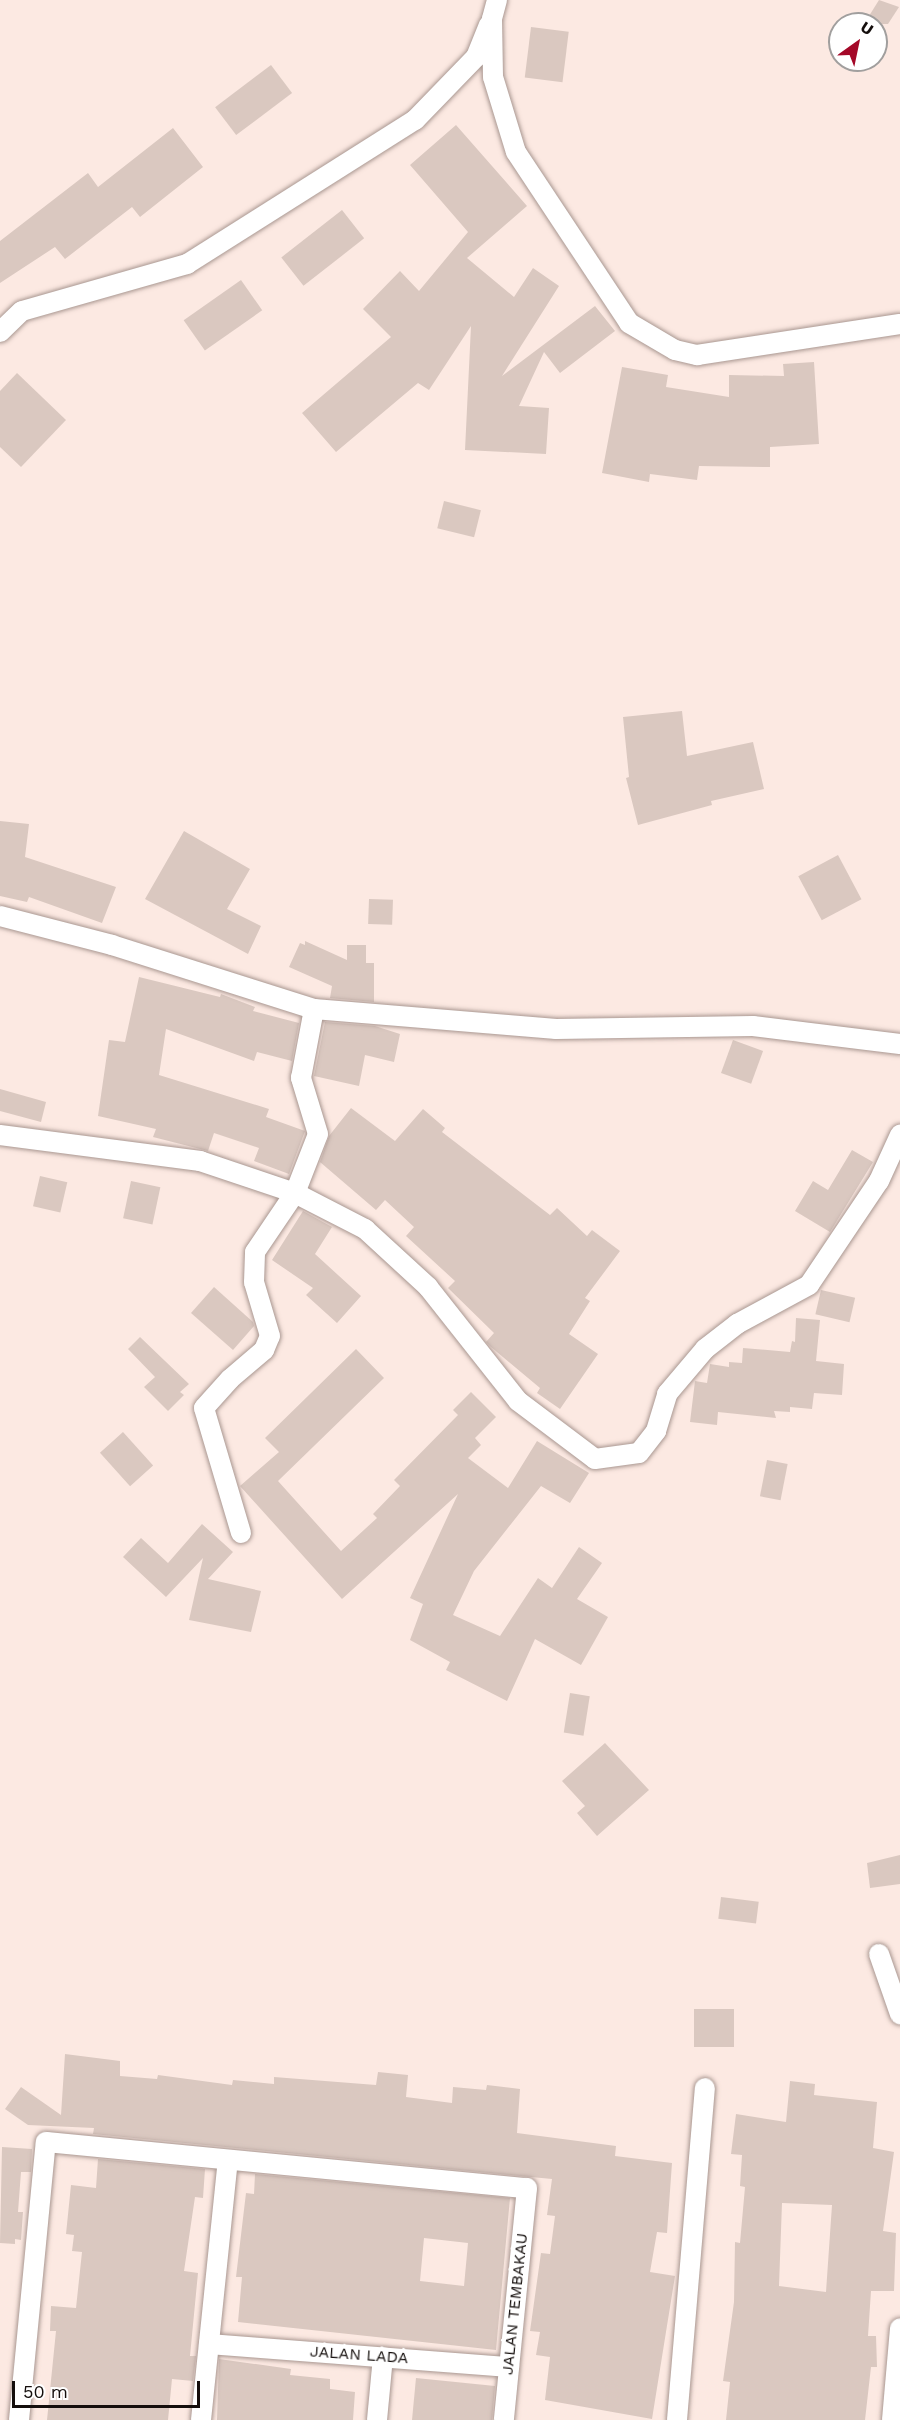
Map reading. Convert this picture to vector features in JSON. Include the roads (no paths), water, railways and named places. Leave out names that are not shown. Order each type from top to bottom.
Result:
[{"type":"street","points":[[495,9],[494,77],[516,152],[629,323],[675,350],[697,355],[900,324]]},
{"type":"street","points":[[0,332],[22,310],[187,264],[415,120],[476,57],[495,9]]},
{"type":"street","points":[[0,916],[112,945],[314,1009],[556,1029],[753,1026],[900,1044]]},
{"type":"street","points":[[241,1533],[204,1408],[230,1378],[264,1350],[270,1336],[254,1282],[255,1252],[295,1193],[318,1134],[302,1078],[314,1009]]},
{"type":"street","points":[[0,1135],[200,1161],[295,1193],[365,1229],[428,1287],[518,1401],[595,1459],[623,1458],[639,1454],[656,1431],[667,1395],[705,1349],[737,1324],[809,1285],[879,1181],[900,1135]]},
{"type":"street","points":[[879,1954],[900,2014]]},
{"type":"street","points":[[677,2420],[705,2088]]},
{"type":"street","points":[[19,2420],[46,2142],[228,2160],[201,2420]]},
{"type":"street","name":"JALAN TEMBAKAU","points":[[228,2160],[527,2188],[504,2420]]},
{"type":"street","points":[[892,2420],[900,2328]]},
{"type":"street","name":"JALAN LADA","points":[[209,2344],[509,2367]]},
{"type":"street","points":[[377,2420],[383,2357]]}]
